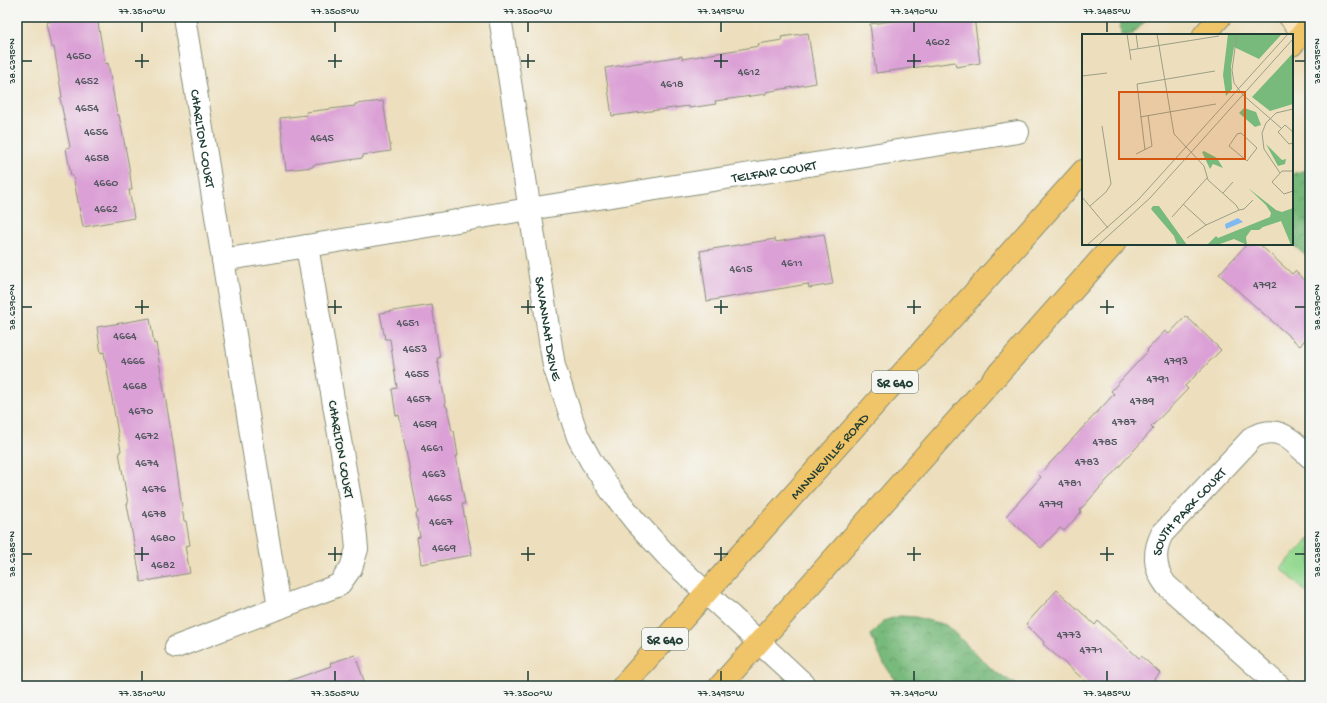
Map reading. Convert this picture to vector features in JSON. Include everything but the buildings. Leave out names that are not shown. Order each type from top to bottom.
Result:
[{"type":"main road","points":[[1205,34],[1220,17]]},
{"type":"main road","name":"MINNIEVILLE ROAD","points":[[623,686],[1082,172]]},
{"type":"main road","points":[[720,686],[760,643],[1113,245]]},
{"type":"street","name":"CHARLTON COURT","points":[[184,17],[279,608]]},
{"type":"street","name":"SAVANNAH DRIVE","points":[[500,17],[554,366],[578,437],[591,461],[612,492],[671,560],[806,686]]},
{"type":"street","name":"TELFAIR COURT","points":[[529,209],[1018,132]]},
{"type":"street","points":[[223,260],[529,209]]},
{"type":"street","name":"CHARLTON COURT","points":[[176,647],[339,585],[351,568],[357,549],[355,528],[307,246]]},
{"type":"street","name":"SOUTH PARK COURT","points":[[1279,686],[1166,585],[1160,578],[1156,560],[1156,552],[1162,534],[1253,437],[1266,432],[1280,433],[1287,436],[1310,457]]},
{"type":"green space","points":[[1119,17],[1149,17],[1133,34],[1121,34]]},
{"type":"green space","points":[[1310,169],[1310,259],[1293,245],[1293,174]]},
{"type":"green space","points":[[1310,538],[1310,596],[1281,568]]},
{"type":"green space","points":[[900,616],[915,617],[946,625],[995,672],[1019,686],[901,686],[883,662],[871,635],[883,621]]}]
